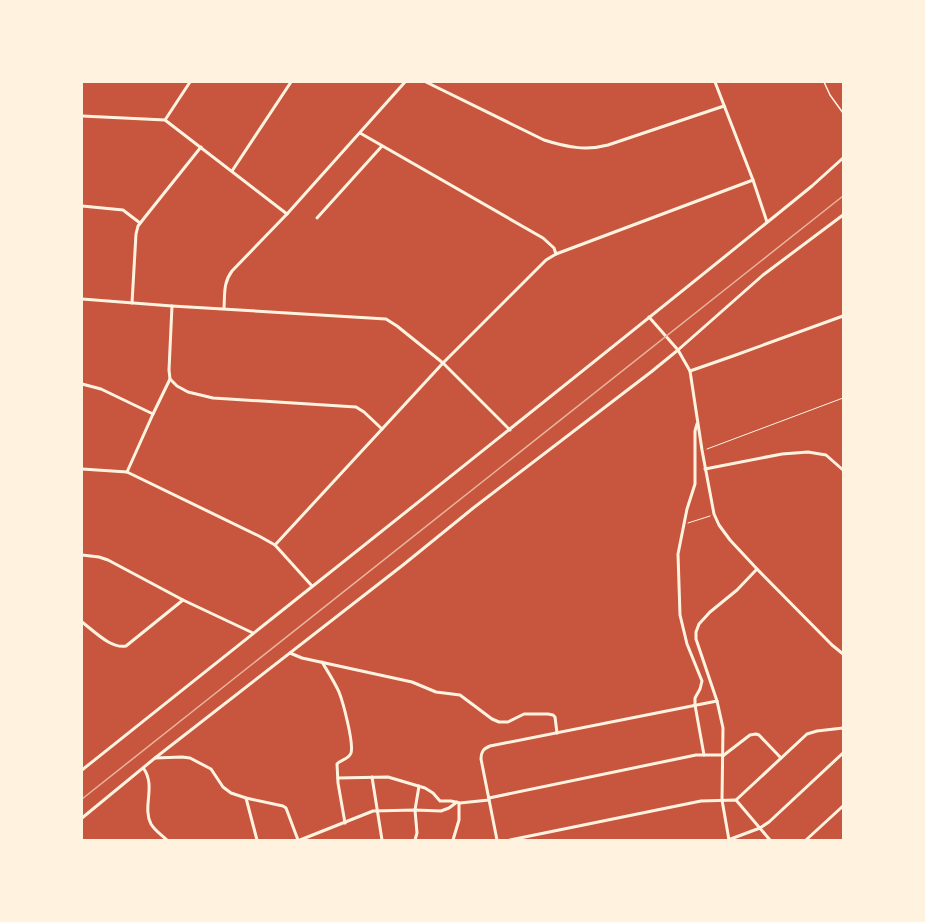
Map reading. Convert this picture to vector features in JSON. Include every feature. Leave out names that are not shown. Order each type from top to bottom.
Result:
[{"type":"street","points":[[165,120],[190,82]]},
{"type":"street","points":[[232,171],[290,82]]},
{"type":"street","points":[[224,308],[225,286],[230,275],[287,214],[405,82]]},
{"type":"street","points":[[426,82],[544,140],[562,145],[592,149],[724,106]]},
{"type":"street","points":[[715,82],[768,222]]},
{"type":"street","points":[[82,116],[165,120],[287,214]]},
{"type":"street","points":[[360,133],[543,238],[554,248],[556,254]]},
{"type":"street","points":[[317,218],[382,146]]},
{"type":"street","points":[[132,303],[135,239],[137,228],[202,147]]},
{"type":"street","points":[[82,770],[510,430],[768,222],[843,158]]},
{"type":"street","points":[[275,545],[443,363],[546,260],[556,254],[753,180]]},
{"type":"street","points":[[82,206],[123,210],[140,223]]},
{"type":"street","points":[[82,818],[472,509],[678,350],[763,275],[843,215]]},
{"type":"street","points":[[82,299],[386,319],[443,363],[510,430]]},
{"type":"street","points":[[172,306],[168,370],[170,379],[177,386],[188,392],[213,398],[356,407],[364,412],[382,429]]},
{"type":"street","points":[[690,371],[843,316]]},
{"type":"street","points":[[649,317],[678,350],[690,371],[705,470],[714,514],[721,530],[757,569],[832,645],[843,654]]},
{"type":"street","points":[[126,472],[170,379]]},
{"type":"street","points":[[82,384],[101,389],[153,414]]},
{"type":"street","points":[[697,420],[695,431],[695,484],[678,554],[680,614],[687,644],[702,681],[695,705],[704,755]]},
{"type":"street","points":[[705,470],[782,454],[808,452],[826,455],[843,470]]},
{"type":"street","points":[[82,469],[126,472],[275,545],[312,586]]},
{"type":"street","points":[[82,555],[108,560],[184,600],[253,633]]},
{"type":"street","points":[[757,569],[730,597],[706,616],[696,629],[696,639],[717,701],[723,728],[724,758],[722,800],[729,840],[760,828],[769,822],[843,753]]},
{"type":"street","points":[[82,622],[112,643],[120,646],[126,646],[184,600]]},
{"type":"street","points":[[290,653],[302,658],[412,682],[436,692],[460,695],[492,719],[499,722],[508,722],[524,714],[551,714],[555,717],[557,732]]},
{"type":"street","points":[[322,662],[339,693],[349,730],[351,744],[350,755],[346,759],[337,763],[345,823]]},
{"type":"street","points":[[496,840],[481,760],[481,754],[484,748],[557,732],[717,701]]},
{"type":"street","points":[[510,840],[701,801],[736,800],[808,734],[817,731],[843,728]]},
{"type":"street","points":[[724,758],[750,735],[756,734],[759,735],[781,758]]},
{"type":"street","points":[[338,778],[388,777],[419,786],[431,792],[440,800],[458,803],[489,799],[696,755],[724,758]]},
{"type":"street","points":[[156,758],[190,758],[211,769],[223,787],[231,793],[265,803],[274,803],[286,808],[299,840],[370,812],[415,810],[441,811],[458,803]]},
{"type":"street","points":[[144,769],[149,782],[150,821],[153,827],[167,840]]},
{"type":"street","points":[[372,777],[382,840]]},
{"type":"street","points":[[415,840],[417,833],[415,810],[419,786]]},
{"type":"street","points":[[246,798],[257,840]]},
{"type":"street","points":[[736,800],[770,840]]},
{"type":"street","points":[[453,840],[458,820],[458,803]]},
{"type":"street","points":[[806,840],[843,806]]},
{"type":"lane","points":[[824,82],[830,95],[843,113]]},
{"type":"path","points":[[702,450],[843,398]]},
{"type":"path","points":[[684,525],[714,514]]},
{"type":"railway","points":[[82,799],[843,196]]}]
